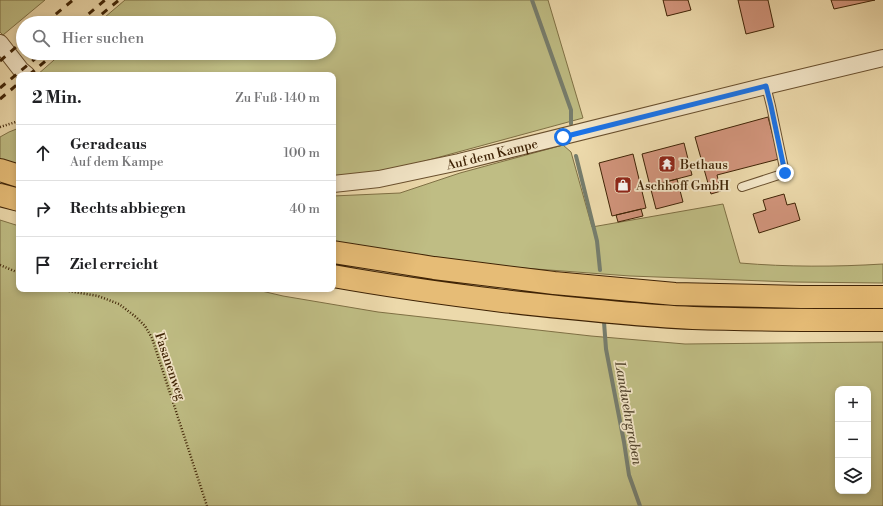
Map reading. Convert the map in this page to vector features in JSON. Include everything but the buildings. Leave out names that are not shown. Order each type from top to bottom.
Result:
[{"type":"highway","points":[[0,195],[16,199]]},
{"type":"highway","points":[[336,253],[434,268],[539,281],[668,293],[801,297],[883,297]]},
{"type":"highway","points":[[336,277],[448,294],[569,309],[692,318],[883,320]]},
{"type":"street","points":[[0,43],[23,72]]},
{"type":"street","name":"Auf dem Kampe","points":[[336,184],[379,179],[459,162],[883,58]]},
{"type":"lane","points":[[742,187],[785,173],[766,86]]},
{"type":"path","points":[[0,127],[16,122]]},
{"type":"path","points":[[0,265],[16,273]]},
{"type":"path","name":"Fasanenweg","points":[[75,292],[98,296],[119,304],[145,326],[152,338],[207,506]]},
{"type":"shaded area","points":[[0,0],[45,0],[26,16],[16,16],[16,24],[3,35],[0,32]]},
{"type":"shaded area","points":[[125,0],[548,0],[583,118],[381,173],[336,179],[336,72],[40,72],[54,60],[336,60],[336,16],[106,16]]},
{"type":"shaded area","points":[[16,129],[16,164],[0,159],[0,137]]},
{"type":"shaded area","points":[[563,145],[571,152],[592,227],[723,204],[740,263],[811,266],[883,264],[883,283],[792,282],[630,276],[509,267],[397,253],[336,242],[336,196],[400,193],[460,173]]},
{"type":"shaded area","points":[[0,220],[16,225],[16,292],[266,292],[378,312],[591,336],[685,344],[883,342],[883,506],[0,506]]},
{"type":"waterway","name":"Landwehrgraben","points":[[532,0],[571,110],[571,124]]},
{"type":"waterway","name":"Landwehrgraben","points":[[576,156],[597,241],[600,270]]},
{"type":"waterway","name":"Landwehrgraben","points":[[604,322],[606,349],[629,475],[640,506]]},
{"type":"railway","points":[[54,16],[73,0]]},
{"type":"railway","points":[[86,16],[105,0]]},
{"type":"railway","points":[[100,16],[119,0]]},
{"type":"railway","points":[[0,61],[16,47]]},
{"type":"railway","points":[[19,72],[34,60]]},
{"type":"railway","points":[[33,72],[47,60]]},
{"type":"railway","points":[[0,88],[16,75]]},
{"type":"railway","points":[[0,99],[16,86]]},
{"type":"place","name":"Bethaus","points":[[667,164]]},
{"type":"place","name":"Aschhoff GmbH","points":[[623,185]]},
{"type":"route","points":[[563,137],[766,86],[785,173]]}]
